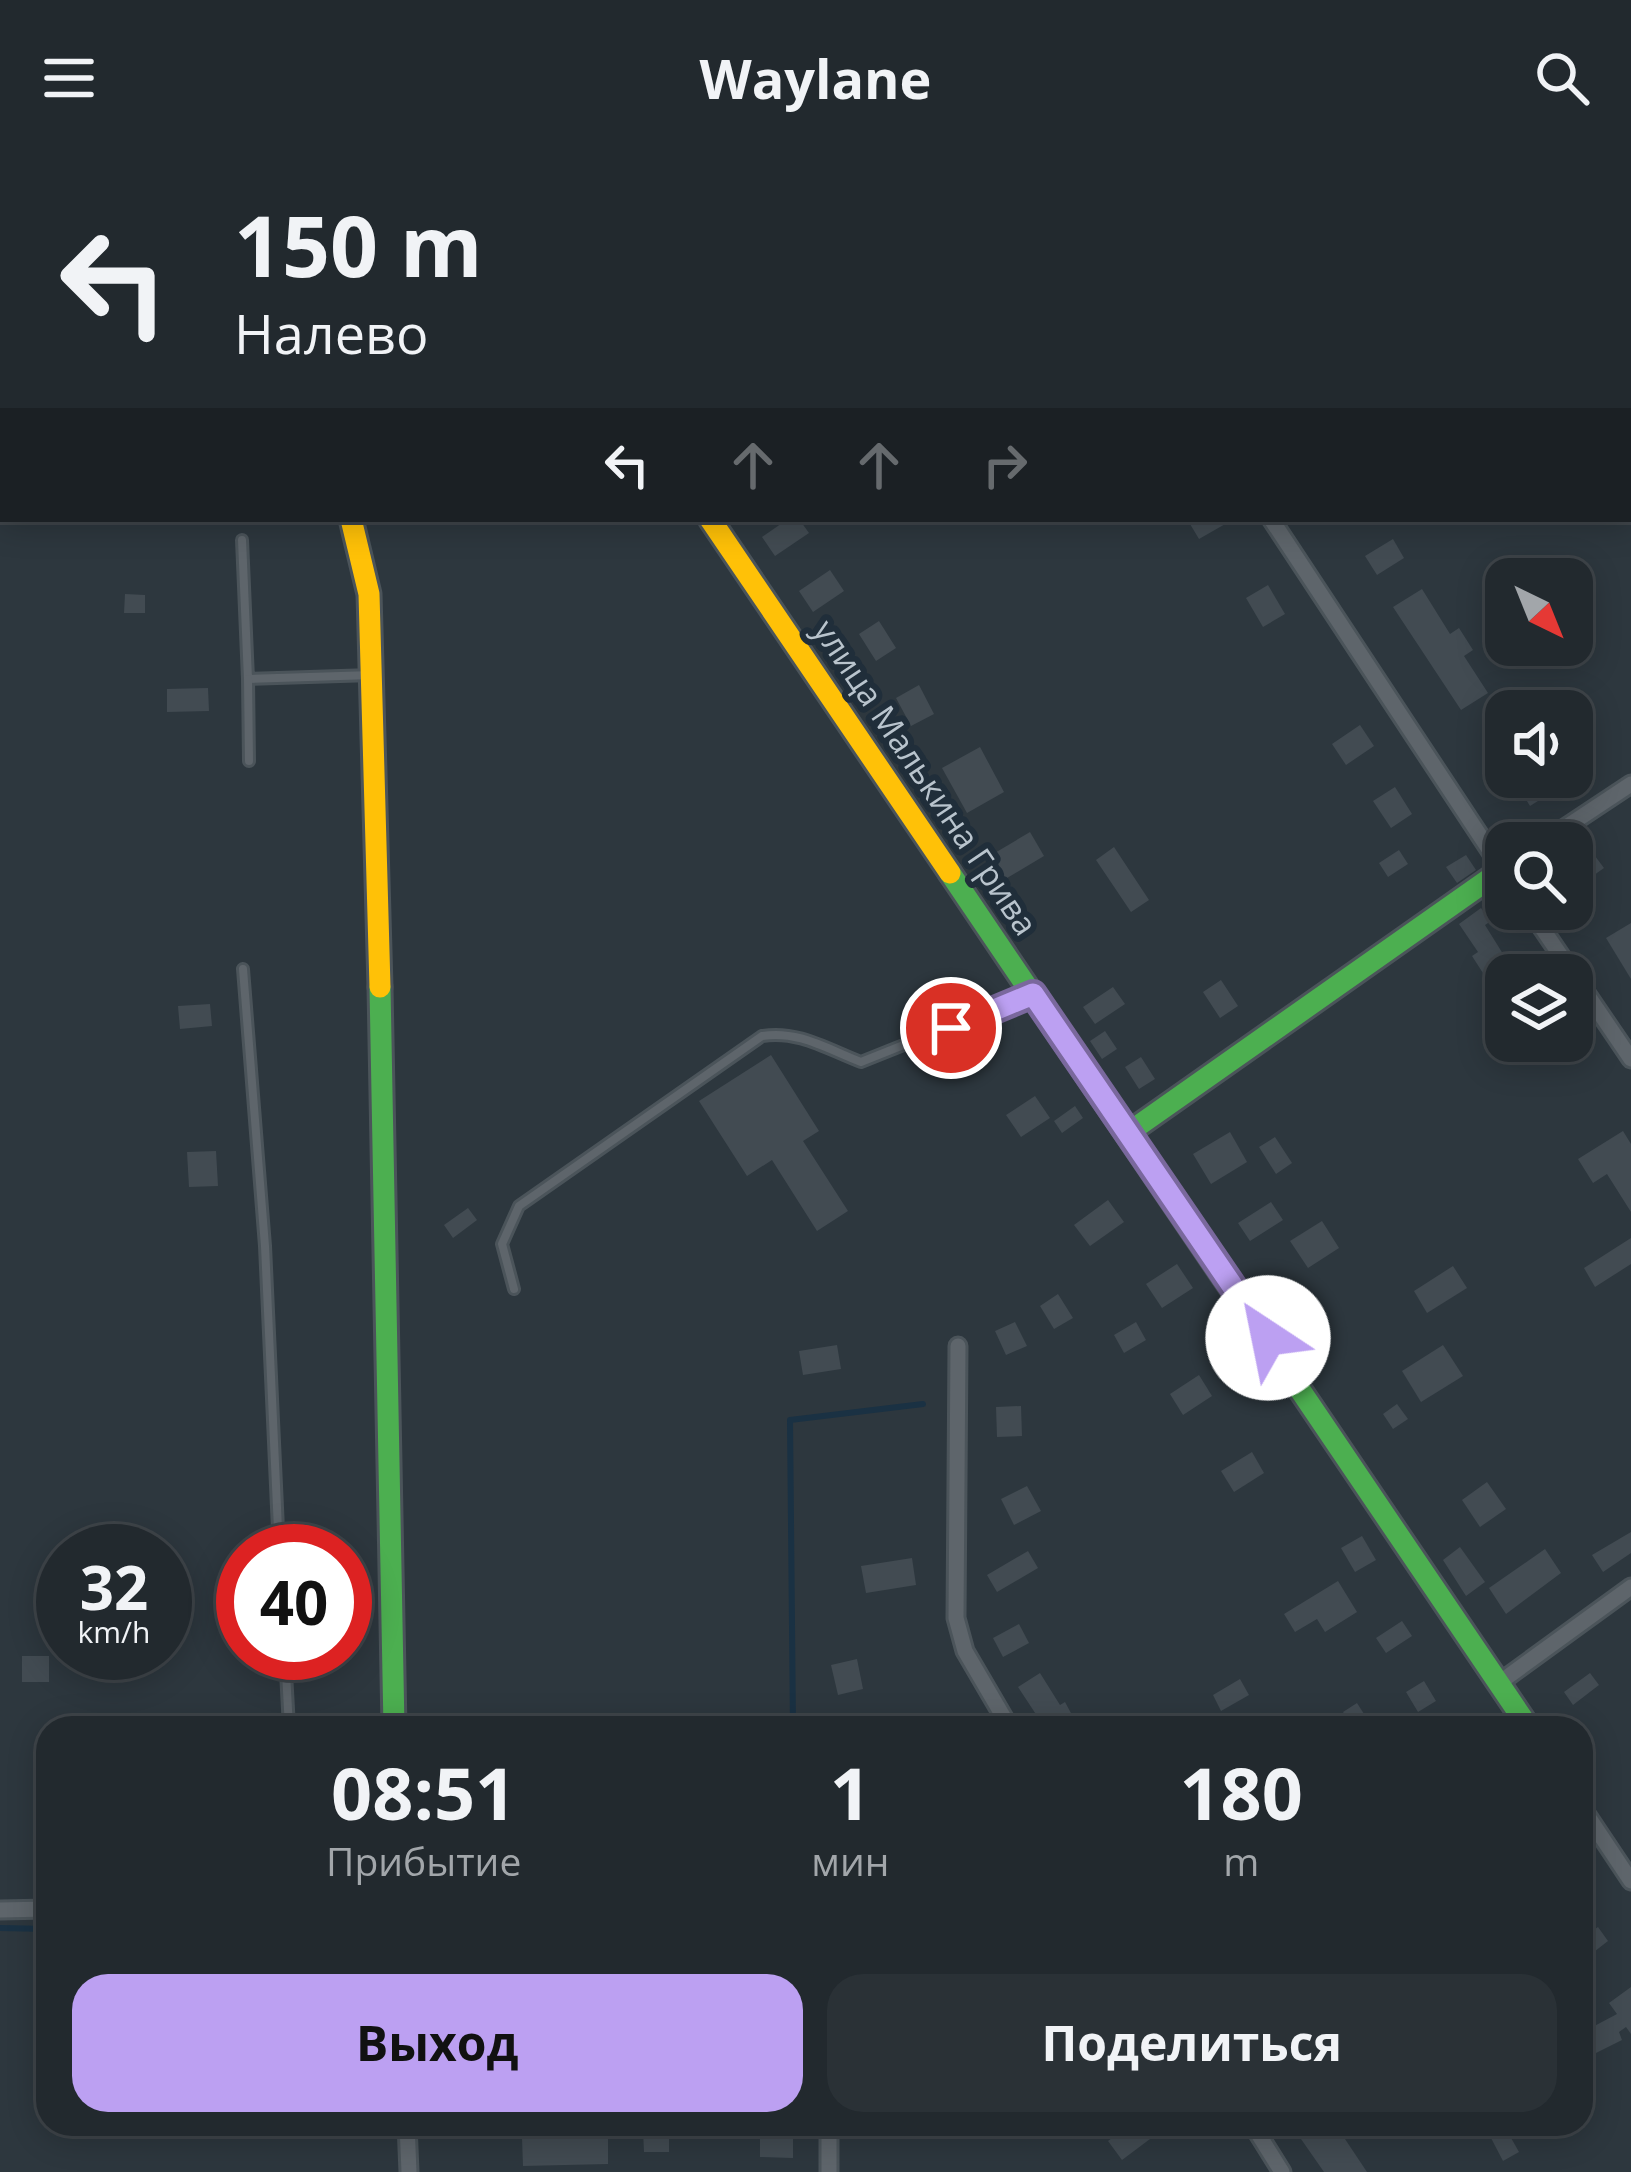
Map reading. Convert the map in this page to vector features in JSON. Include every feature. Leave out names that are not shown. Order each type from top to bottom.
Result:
[{"type":"street","points":[[351,522],[369,594],[374,675],[394,1716]]},
{"type":"street","name":"улица Малькина Грива","points":[[712,522],[1521,1716]]},
{"type":"street","points":[[1272,522],[1485,840]]},
{"type":"street","points":[[1574,822],[1631,784]]},
{"type":"street","points":[[1128,1133],[1485,884]]},
{"type":"street","points":[[1543,930],[1631,1059]]},
{"type":"street","points":[[958,1346],[956,1618],[965,1651],[1003,1716]]},
{"type":"street","points":[[1499,1683],[1631,1587]]},
{"type":"street","points":[[1593,1824],[1631,1880]]},
{"type":"street","points":[[0,1910],[36,1909]]},
{"type":"street","points":[[408,2136],[409,2172]]},
{"type":"street","points":[[829,2136],[830,2172]]},
{"type":"street","points":[[1260,2136],[1282,2172]]},
{"type":"lane","points":[[242,540],[249,761]]},
{"type":"lane","points":[[248,679],[374,675]]},
{"type":"lane","points":[[243,969],[265,1246],[278,1524]]},
{"type":"lane","points":[[514,1289],[502,1244],[519,1206],[762,1036],[783,1032],[861,1063],[1033,994]]},
{"type":"lane","points":[[286,1680],[288,1716]]},
{"type":"building","points":[[784,522],[801,522],[809,533],[775,556],[762,537]]},
{"type":"building","points":[[1189,522],[1229,522],[1199,539]]},
{"type":"building","points":[[1393,539],[1404,558],[1377,575],[1365,556]]},
{"type":"building","points":[[830,570],[844,591],[813,612],[799,591]]},
{"type":"building","points":[[1268,585],[1285,614],[1263,627],[1246,598]]},
{"type":"building","points":[[1422,589],[1450,634],[1459,628],[1473,650],[1464,656],[1485,695],[1461,710],[1393,607]]},
{"type":"building","points":[[125,594],[145,595],[145,613],[124,613]]},
{"type":"building","points":[[879,621],[896,648],[876,661],[859,634]]},
{"type":"building","points":[[919,685],[934,714],[911,726],[896,698]]},
{"type":"building","points":[[208,688],[209,711],[167,712],[167,689]]},
{"type":"building","points":[[1360,725],[1374,746],[1346,765],[1332,744]]},
{"type":"building","points":[[980,747],[1004,792],[967,813],[942,768]]},
{"type":"building","points":[[1395,787],[1412,814],[1391,828],[1373,801]]},
{"type":"building","points":[[1030,832],[1044,856],[1002,881],[988,857]]},
{"type":"building","points":[[1114,847],[1149,900],[1131,912],[1096,860]]},
{"type":"building","points":[[1399,850],[1408,864],[1388,877],[1379,863]]},
{"type":"building","points":[[1593,853],[1604,868],[1593,876]]},
{"type":"building","points":[[1466,855],[1476,870],[1457,883],[1446,867]]},
{"type":"building","points":[[1481,908],[1485,913],[1485,930],[1503,954],[1485,954],[1485,976],[1472,956],[1478,952],[1459,924]]},
{"type":"building","points":[[1631,923],[1631,979],[1606,938]]},
{"type":"building","points":[[1221,980],[1238,1006],[1220,1018],[1203,992]]},
{"type":"building","points":[[1113,987],[1125,1004],[1095,1024],[1083,1007]]},
{"type":"building","points":[[210,1004],[212,1026],[180,1029],[178,1006]]},
{"type":"building","points":[[1105,1031],[1117,1049],[1102,1059],[1090,1041]]},
{"type":"building","points":[[771,1055],[819,1131],[803,1141],[848,1211],[817,1231],[772,1160],[747,1176],[699,1101]]},
{"type":"building","points":[[1141,1057],[1155,1079],[1139,1089],[1125,1067]]},
{"type":"building","points":[[1035,1096],[1050,1118],[1021,1137],[1006,1115]]},
{"type":"building","points":[[1075,1106],[1083,1118],[1062,1133],[1054,1121]]},
{"type":"building","points":[[1623,1131],[1631,1144],[1631,1212],[1607,1174],[1593,1183],[1578,1159]]},
{"type":"building","points":[[1230,1132],[1247,1162],[1211,1184],[1193,1154]]},
{"type":"building","points":[[1275,1137],[1292,1163],[1276,1174],[1259,1147]]},
{"type":"building","points":[[216,1151],[218,1186],[189,1187],[187,1152]]},
{"type":"building","points":[[1108,1200],[1124,1222],[1090,1246],[1074,1225]]},
{"type":"building","points":[[1271,1202],[1283,1220],[1250,1241],[1238,1223]]},
{"type":"building","points":[[468,1208],[477,1220],[453,1238],[444,1225]]},
{"type":"building","points":[[1322,1221],[1339,1248],[1308,1268],[1290,1241]]},
{"type":"building","points":[[1631,1238],[1631,1264],[1595,1287],[1584,1268]]},
{"type":"building","points":[[1177,1264],[1193,1288],[1162,1308],[1146,1284]]},
{"type":"building","points":[[1453,1266],[1467,1288],[1427,1313],[1414,1291]]},
{"type":"building","points":[[1058,1294],[1073,1318],[1054,1329],[1040,1306]]},
{"type":"building","points":[[1302,1310],[1316,1331],[1294,1346],[1280,1324]]},
{"type":"building","points":[[1015,1322],[1027,1346],[1006,1355],[995,1331]]},
{"type":"building","points":[[1136,1322],[1146,1340],[1124,1353],[1114,1335]]},
{"type":"building","points":[[837,1345],[841,1369],[803,1375],[799,1351]]},
{"type":"building","points":[[1443,1345],[1463,1376],[1421,1402],[1402,1371]]},
{"type":"building","points":[[1199,1375],[1212,1396],[1183,1415],[1170,1394]]},
{"type":"building","points":[[1397,1404],[1408,1419],[1393,1429],[1383,1414]]},
{"type":"building","points":[[1021,1406],[1022,1436],[997,1437],[996,1407]]},
{"type":"building","points":[[1252,1452],[1264,1473],[1234,1492],[1221,1471]]},
{"type":"building","points":[[1487,1482],[1506,1509],[1480,1527],[1462,1500]]},
{"type":"building","points":[[1027,1486],[1041,1511],[1014,1525],[1001,1499]]},
{"type":"building","points":[[1631,1532],[1631,1553],[1603,1572],[1592,1555]]},
{"type":"building","points":[[1362,1536],[1376,1560],[1355,1572],[1341,1548]]},
{"type":"building","points":[[1460,1547],[1485,1582],[1466,1596],[1443,1560]]},
{"type":"building","points":[[1545,1549],[1561,1573],[1506,1614],[1489,1588]]},
{"type":"building","points":[[1028,1551],[1038,1568],[997,1592],[987,1575]]},
{"type":"building","points":[[912,1558],[916,1585],[866,1593],[861,1566]]},
{"type":"building","points":[[1338,1581],[1357,1612],[1325,1632],[1317,1619],[1295,1632],[1284,1614]]},
{"type":"building","points":[[1402,1621],[1412,1636],[1386,1653],[1376,1638]]},
{"type":"building","points":[[1019,1624],[1029,1643],[1003,1657],[993,1638]]},
{"type":"building","points":[[22,1656],[36,1656],[36,1680],[49,1682],[22,1682]]},
{"type":"building","points":[[857,1659],[863,1689],[838,1695],[831,1665]]},
{"type":"building","points":[[1040,1673],[1073,1716],[1037,1716],[1018,1687]]},
{"type":"building","points":[[1590,1673],[1599,1685],[1573,1705],[1564,1692]]},
{"type":"building","points":[[1240,1679],[1249,1695],[1221,1711],[1213,1695]]},
{"type":"building","points":[[1424,1681],[1436,1701],[1418,1712],[1406,1692]]},
{"type":"building","points":[[1357,1703],[1365,1716],[1346,1716],[1343,1712]]},
{"type":"building","points":[[1598,1927],[1608,1941],[1593,1953],[1593,1931]]},
{"type":"building","points":[[1631,1987],[1631,2034],[1626,2027],[1619,2032],[1622,2040],[1594,2054],[1593,2027],[1617,2014],[1609,2003]]},
{"type":"building","points":[[608,2136],[608,2164],[523,2166],[522,2138]]},
{"type":"building","points":[[643,2136],[669,2136],[669,2152],[644,2152]]},
{"type":"building","points":[[760,2136],[793,2136],[793,2158],[760,2157]]},
{"type":"building","points":[[1115,2136],[1150,2139],[1122,2160],[1108,2141]]},
{"type":"building","points":[[1343,2136],[1367,2172],[1324,2172],[1301,2139]]},
{"type":"building","points":[[1510,2136],[1519,2152],[1503,2161],[1491,2138]]},
{"type":"waterway","points":[[793,1716],[790,1420],[923,1404]]},
{"type":"waterway","points":[[0,1928],[36,1929]]},
{"type":"traffic: fast","points":[[950,873],[1521,1716]]},
{"type":"traffic: fast","points":[[1128,1133],[1485,882]]},
{"type":"traffic: fast","points":[[380,987],[394,1716]]},
{"type":"traffic: slow","points":[[352,522],[369,594],[380,987]]},
{"type":"traffic: slow","points":[[712,522],[950,873]]},
{"type":"route","points":[[951,1028],[1033,994],[1268,1338]]}]
